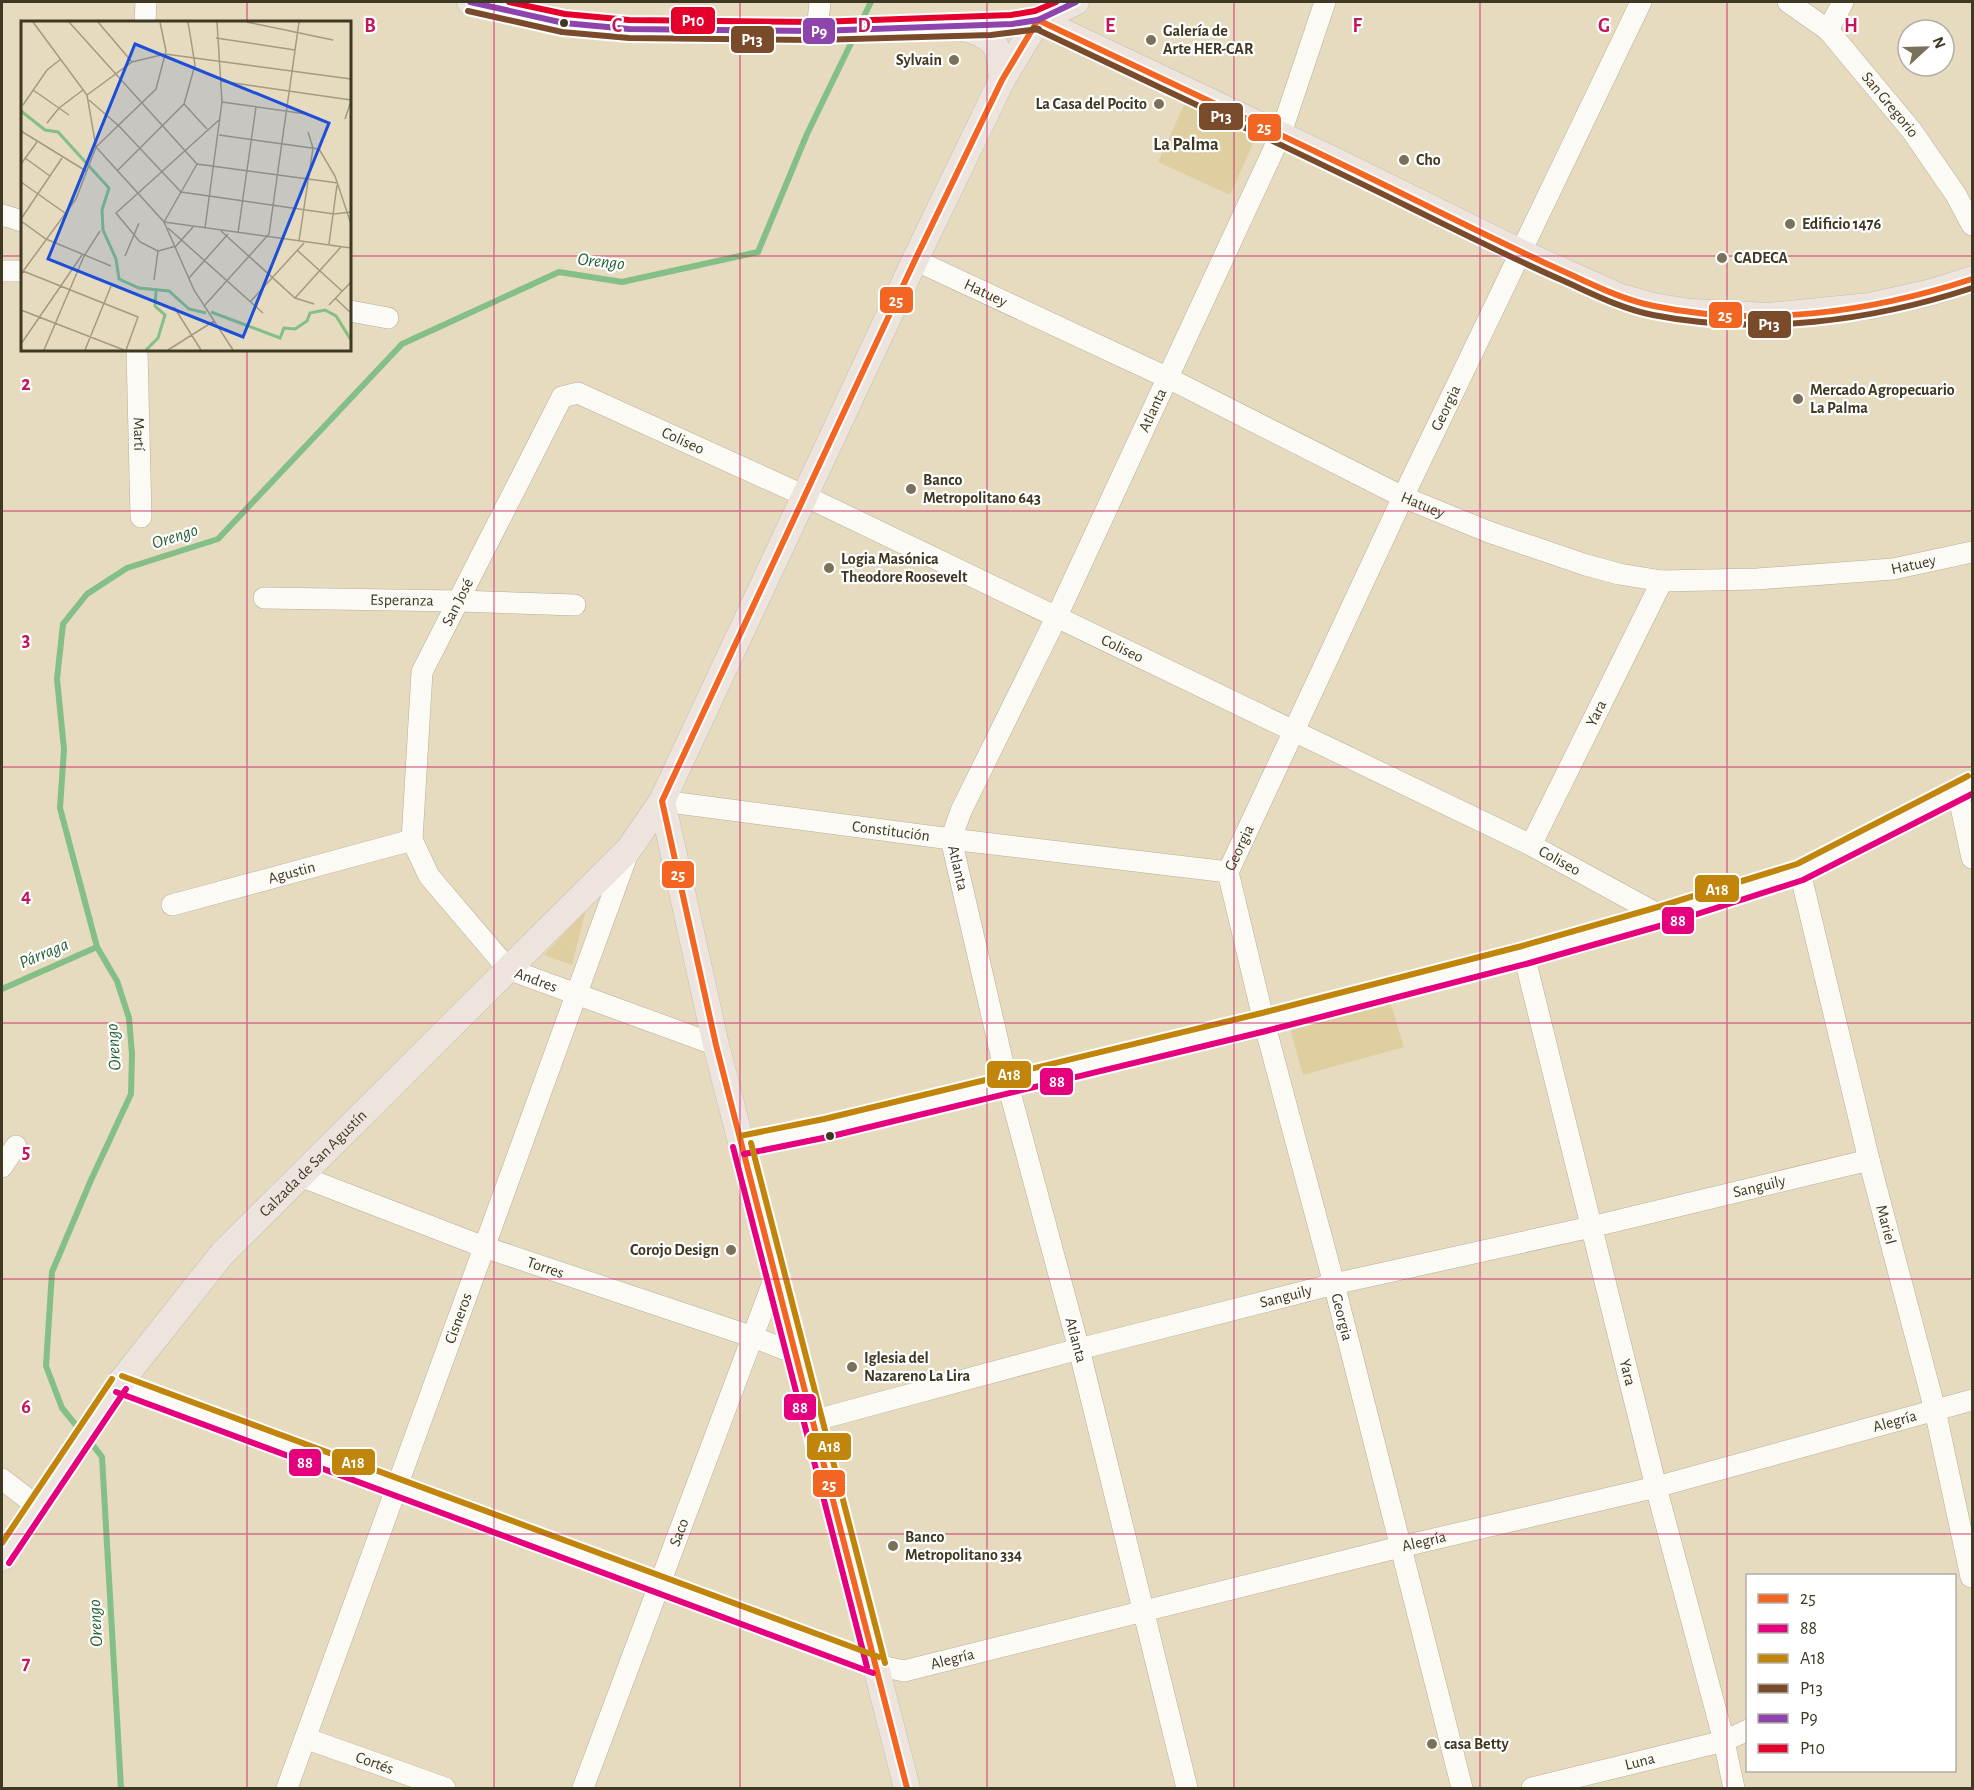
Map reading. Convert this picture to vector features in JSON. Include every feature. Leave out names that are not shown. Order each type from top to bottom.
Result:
[{"type":"main road","points":[[470,2],[564,23],[629,29],[826,30],[1012,24],[1038,20],[1076,2]]},
{"type":"main road","points":[[1038,20],[1340,163],[1520,252],[1621,297],[1653,306],[1701,312],[1769,316],[1870,306],[1932,292],[1972,279]]},
{"type":"main road","name":"Calzada de San Agustín","points":[[2,1558],[119,1384],[222,1254],[629,849],[662,801],[915,260],[1002,80],[1038,20]]},
{"type":"main road","points":[[960,27],[983,34],[993,42],[1001,57],[1002,80]]},
{"type":"main road","points":[[662,801],[716,1045],[907,1788]]},
{"type":"street","points":[[145,21],[146,2]]},
{"type":"street","points":[[820,2],[826,30]]},
{"type":"street","name":"Atlanta","points":[[1187,1788],[1079,1349],[1008,1085],[951,839],[961,811],[1056,618],[1166,377],[1280,136],[1326,2]]},
{"type":"street","name":"Georgia","points":[[1462,1788],[1334,1284],[1264,1022],[1228,872],[1403,497],[1641,2]]},
{"type":"street","name":"San Gregorio","points":[[1788,2],[1828,30],[1912,131],[1956,195],[1972,225]]},
{"type":"street","points":[[1828,30],[1843,2]]},
{"type":"street","points":[[2,215],[21,221]]},
{"type":"street","name":"Hatuey","points":[[915,260],[1166,377],[1403,497],[1489,532],[1618,574],[1662,580],[1757,579],[1893,569],[1972,552]]},
{"type":"street","points":[[2,271],[21,271]]},
{"type":"street","points":[[351,311],[388,318]]},
{"type":"street","name":"Martí","points":[[137,351],[141,517]]},
{"type":"street","name":"Coliseo","points":[[578,393],[805,496],[1531,845],[1661,916]]},
{"type":"street","name":"San José","points":[[412,840],[422,672],[562,397],[578,393]]},
{"type":"street","name":"Yara","points":[[1531,845],[1662,580]]},
{"type":"street","name":"Esperanza","points":[[264,598],[575,605]]},
{"type":"street","points":[[742,1145],[826,1128],[1264,1022],[1524,955],[1661,916],[1800,872],[1965,788],[1972,858]]},
{"type":"street","name":"Constitución","points":[[662,801],[1228,872]]},
{"type":"street","name":"Agustin","points":[[172,905],[412,840]]},
{"type":"street","name":"Andres","points":[[412,840],[429,876],[507,969],[716,1045]]},
{"type":"street","name":"Cisneros","points":[[286,1788],[629,849]]},
{"type":"street","name":"Mariel","points":[[1800,872],[1869,1160],[1935,1410],[1971,1577]]},
{"type":"street","name":"Yara","points":[[1524,955],[1656,1487],[1724,1741],[1734,1788]]},
{"type":"street","points":[[2,1167],[16,1146]]},
{"type":"street","name":"Sanguily","points":[[812,1421],[1079,1349],[1334,1284],[1591,1227],[1869,1160]]},
{"type":"street","name":"Torres","points":[[300,1176],[484,1247],[753,1336],[794,1353]]},
{"type":"street","name":"Saco","points":[[584,1788],[775,1277]]},
{"type":"street","name":"Alegría","points":[[119,1384],[876,1665],[904,1671],[1400,1547],[1656,1487],[1972,1400]]},
{"type":"street","points":[[2,1479],[37,1506]]},
{"type":"street","name":"Luna","points":[[1532,1788],[1724,1741],[1746,1731]]},
{"type":"street","name":"Cortés","points":[[305,1738],[445,1788]]},
{"type":"shaded area","points":[[1185,103],[1255,139],[1230,195],[1158,162]]},
{"type":"shaded area","points":[[586,910],[572,965],[544,955]]},
{"type":"shaded area","points":[[1390,1002],[1404,1047],[1303,1075],[1290,1028]]},
{"type":"waterway","name":"Orengo","points":[[861,22],[871,2]]},
{"type":"waterway","name":"Orengo","points":[[80,1430],[62,1408],[46,1366],[52,1272],[131,1094],[132,1054],[129,1018],[117,981],[97,947],[60,808],[64,749],[57,679],[63,624],[87,594],[127,568],[218,539],[402,344],[559,272],[622,282],[758,252],[807,134],[854,37]]},
{"type":"waterway","name":"Párraga","points":[[2,989],[97,947]]},
{"type":"waterway","name":"Orengo","points":[[89,1440],[102,1457],[121,1788]]},
{"type":"transit line","name":"P9","points":[[470,2],[564,23],[629,29],[817,31],[1012,24],[1038,20],[1076,2]]},
{"type":"transit line","name":"P10","points":[[509,2],[565,14],[629,20],[817,22],[1011,15],[1035,11],[1056,2]]},
{"type":"transit line","name":"P13","points":[[468,11],[562,32],[629,38],[817,40],[991,35],[1039,29]]},
{"type":"transit line","name":"25","points":[[1038,20],[1526,254],[1631,300],[1694,313],[1774,316],[1855,308],[1934,291],[1972,279]]},
{"type":"transit line","name":"25","points":[[907,1788],[716,1045],[662,801],[915,260],[1002,80],[1038,20]]},
{"type":"transit line","name":"P13","points":[[1034,28],[1525,263],[1630,309],[1693,321],[1733,324],[1814,322],[1894,309],[1972,288]]},
{"type":"transit line","name":"A18","points":[[740,1136],[824,1119],[1262,1013],[1522,946],[1658,907],[1797,864],[1968,776]]},
{"type":"transit line","name":"88","points":[[744,1154],[828,1137],[1266,1031],[1526,964],[1663,925],[1803,880],[1972,794]]},
{"type":"transit line","name":"A18","points":[[751,1143],[885,1663]]},
{"type":"transit line","name":"88","points":[[733,1147],[867,1667]]},
{"type":"transit line","name":"A18","points":[[122,1376],[879,1657]]},
{"type":"transit line","name":"A18","points":[[2,1543],[112,1379]]},
{"type":"transit line","name":"88","points":[[9,1563],[126,1389]]},
{"type":"transit line","name":"88","points":[[116,1392],[873,1673]]},
{"type":"place","name":"Galería de Arte HER-CAR","points":[[1151,40]]},
{"type":"place","name":"Sylvain","points":[[954,60]]},
{"type":"place","name":"La Casa del Pocito","points":[[1159,104]]},
{"type":"place","name":"Cho","points":[[1404,160]]},
{"type":"place","name":"Edificio 1476","points":[[1790,224]]},
{"type":"place","name":"CADECA","points":[[1722,258]]},
{"type":"place","name":"Mercado Agropecuario La Palma","points":[[1798,399]]},
{"type":"place","name":"Banco Metropolitano 643","points":[[911,489]]},
{"type":"place","name":"Logia Masónica Theodore Roosevelt","points":[[829,568]]},
{"type":"place","name":"Corojo Design","points":[[731,1250]]},
{"type":"place","name":"Iglesia del Nazareno La Lira","points":[[852,1367]]},
{"type":"place","name":"Banco Metropolitano 334","points":[[893,1546]]},
{"type":"place","name":"casa Betty","points":[[1432,1744]]},
{"type":"district","name":"La Palma","points":[[1186,145]]}]
